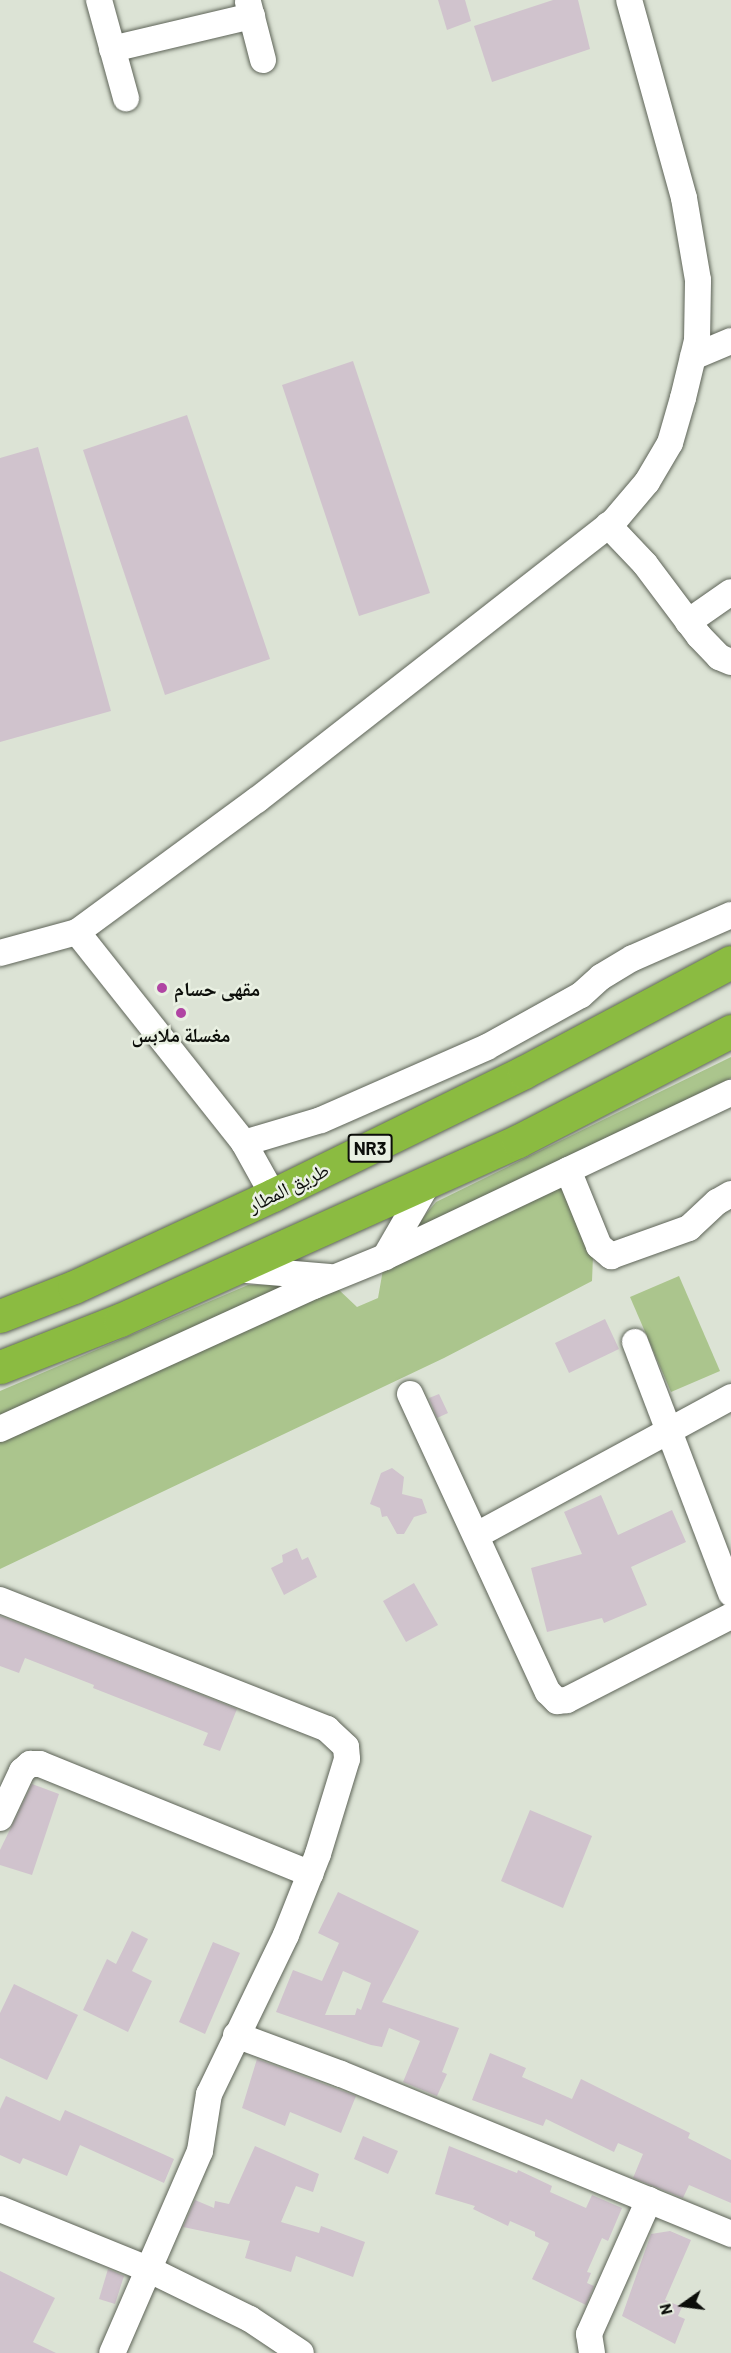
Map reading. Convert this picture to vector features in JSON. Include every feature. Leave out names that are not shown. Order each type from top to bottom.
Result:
[{"type":"highway","name":"طريق المطار","points":[[0,1316],[74,1287],[273,1194],[524,1072],[731,963]]},
{"type":"highway","points":[[0,1367],[120,1320],[518,1141],[731,1031]]},
{"type":"street","points":[[99,0],[126,98]]},
{"type":"street","points":[[0,953],[77,932],[257,800],[608,525],[647,482],[669,443],[693,357],[697,340],[698,280],[684,198],[629,0]]},
{"type":"street","points":[[112,49],[250,8],[263,60]]},
{"type":"street","points":[[693,357],[731,342]]},
{"type":"street","points":[[608,525],[645,564],[688,622],[719,657],[731,662]]},
{"type":"street","points":[[688,622],[731,592]]},
{"type":"street","points":[[244,1143],[321,1120],[487,1047],[581,995],[601,977],[633,958],[731,915]]},
{"type":"street","points":[[77,932],[244,1143],[273,1194]]},
{"type":"street","points":[[0,1429],[334,1278],[386,1257],[731,1093]]},
{"type":"street","points":[[568,1170],[598,1246],[611,1256],[689,1228],[717,1202],[731,1194]]},
{"type":"street","points":[[386,1257],[429,1181]]},
{"type":"street","points":[[235,1269],[334,1278]]},
{"type":"street","points":[[635,1341],[731,1593]]},
{"type":"street","points":[[410,1394],[548,1692],[556,1701],[567,1700],[731,1616]]},
{"type":"street","points":[[477,1535],[669,1433],[731,1397]]},
{"type":"street","points":[[0,1600],[327,1729],[340,1737],[347,1759],[310,1874],[286,1935],[209,2094],[200,2151],[150,2271],[112,2353]]},
{"type":"street","points":[[0,1818],[22,1771],[30,1764],[40,1764],[310,1874]]},
{"type":"street","points":[[236,2035],[341,2074],[731,2234]]},
{"type":"street","points":[[592,2353],[590,2334],[649,2200]]},
{"type":"street","points":[[0,2209],[150,2271],[250,2319],[301,2353]]},
{"type":"green space","points":[[731,1057],[731,1078],[411,1232],[436,1202]]},
{"type":"green space","points":[[558,1187],[565,1188],[593,1256],[592,1281],[444,1358],[0,1569],[0,1435],[338,1289],[357,1307],[378,1298],[384,1264]]},
{"type":"green space","points":[[679,1276],[720,1371],[671,1392],[630,1297]]},
{"type":"green space","points":[[248,1285],[288,1285],[0,1416],[0,1391]]},
{"type":"building","points":[[438,0],[465,0],[471,21],[447,30]]},
{"type":"building","points":[[553,0],[578,0],[590,49],[492,82],[474,26]]},
{"type":"building","points":[[353,361],[430,593],[359,616],[282,385]]},
{"type":"building","points":[[187,415],[270,659],[165,695],[83,450]]},
{"type":"building","points":[[38,447],[111,711],[0,742],[0,458]]},
{"type":"building","points":[[605,1319],[619,1349],[569,1373],[555,1343]]},
{"type":"building","points":[[439,1394],[448,1413],[437,1418],[429,1398]]},
{"type":"building","points":[[392,1468],[404,1477],[402,1494],[422,1499],[427,1513],[414,1517],[404,1534],[397,1534],[387,1516],[382,1517],[380,1508],[370,1504],[381,1473]]},
{"type":"building","points":[[601,1495],[618,1535],[672,1510],[686,1542],[631,1567],[647,1605],[604,1623],[602,1618],[547,1632],[531,1568],[582,1554],[564,1512]]},
{"type":"building","points":[[297,1548],[302,1560],[308,1557],[317,1577],[284,1595],[271,1568],[283,1562],[282,1555]]},
{"type":"building","points":[[414,1583],[438,1625],[406,1642],[383,1601]]},
{"type":"building","points":[[0,1616],[237,1709],[220,1751],[203,1745],[208,1733],[93,1688],[94,1685],[25,1658],[19,1673],[0,1666]]},
{"type":"building","points":[[32,1784],[59,1794],[32,1875],[0,1865],[0,1850]]},
{"type":"building","points":[[530,1810],[592,1836],[563,1908],[501,1881]]},
{"type":"building","points":[[338,1892],[419,1931],[382,2002],[459,2028],[442,2072],[447,2074],[437,2096],[403,2082],[420,2041],[389,2028],[382,2047],[371,2045],[276,2012],[293,1970],[322,1981],[339,1943],[318,1933]],"holes":[[[343,1971],[371,1983],[361,2010],[357,2008],[355,2015],[325,2015]]]},
{"type":"building","points":[[132,1931],[148,1939],[132,1971],[152,1981],[128,2032],[83,2010],[107,1959],[116,1964]]},
{"type":"building","points":[[213,1942],[240,1953],[205,2034],[179,2022]]},
{"type":"building","points":[[14,1984],[78,2015],[47,2080],[0,2058],[0,2013]]},
{"type":"building","points":[[490,2053],[526,2068],[522,2077],[572,2099],[581,2079],[690,2133],[688,2138],[731,2160],[731,2203],[689,2185],[683,2198],[633,2178],[643,2154],[618,2143],[614,2152],[546,2119],[543,2126],[472,2100]]},
{"type":"building","points":[[257,2059],[356,2096],[341,2133],[290,2112],[285,2126],[242,2108]]},
{"type":"building","points":[[6,2096],[60,2121],[65,2110],[174,2159],[164,2183],[80,2145],[67,2176],[23,2158],[20,2164],[0,2155],[0,2109]]},
{"type":"building","points":[[363,2136],[398,2151],[388,2174],[354,2159]]},
{"type":"building","points":[[255,2146],[319,2174],[313,2192],[296,2186],[281,2222],[319,2233],[321,2226],[365,2242],[353,2277],[296,2256],[291,2272],[245,2258],[250,2241],[183,2227],[195,2200],[214,2208],[215,2201],[229,2204]]},
{"type":"building","points":[[449,2146],[517,2173],[518,2170],[552,2186],[550,2192],[586,2208],[592,2195],[622,2208],[608,2241],[602,2238],[587,2272],[591,2273],[587,2283],[594,2286],[586,2305],[532,2279],[549,2243],[535,2236],[535,2232],[510,2221],[508,2226],[473,2209],[475,2206],[435,2194]]},
{"type":"building","points":[[670,2231],[691,2240],[665,2300],[682,2307],[678,2316],[685,2319],[675,2344],[622,2316],[651,2234]]},
{"type":"building","points":[[108,2269],[124,2276],[115,2304],[99,2299]]},
{"type":"building","points":[[0,2271],[55,2298],[33,2342],[56,2353],[0,2353]]},
{"type":"place","name":"مقهى حسام","points":[[162,988]]},
{"type":"place","name":"مغسلة ملابس","points":[[181,1013]]}]
